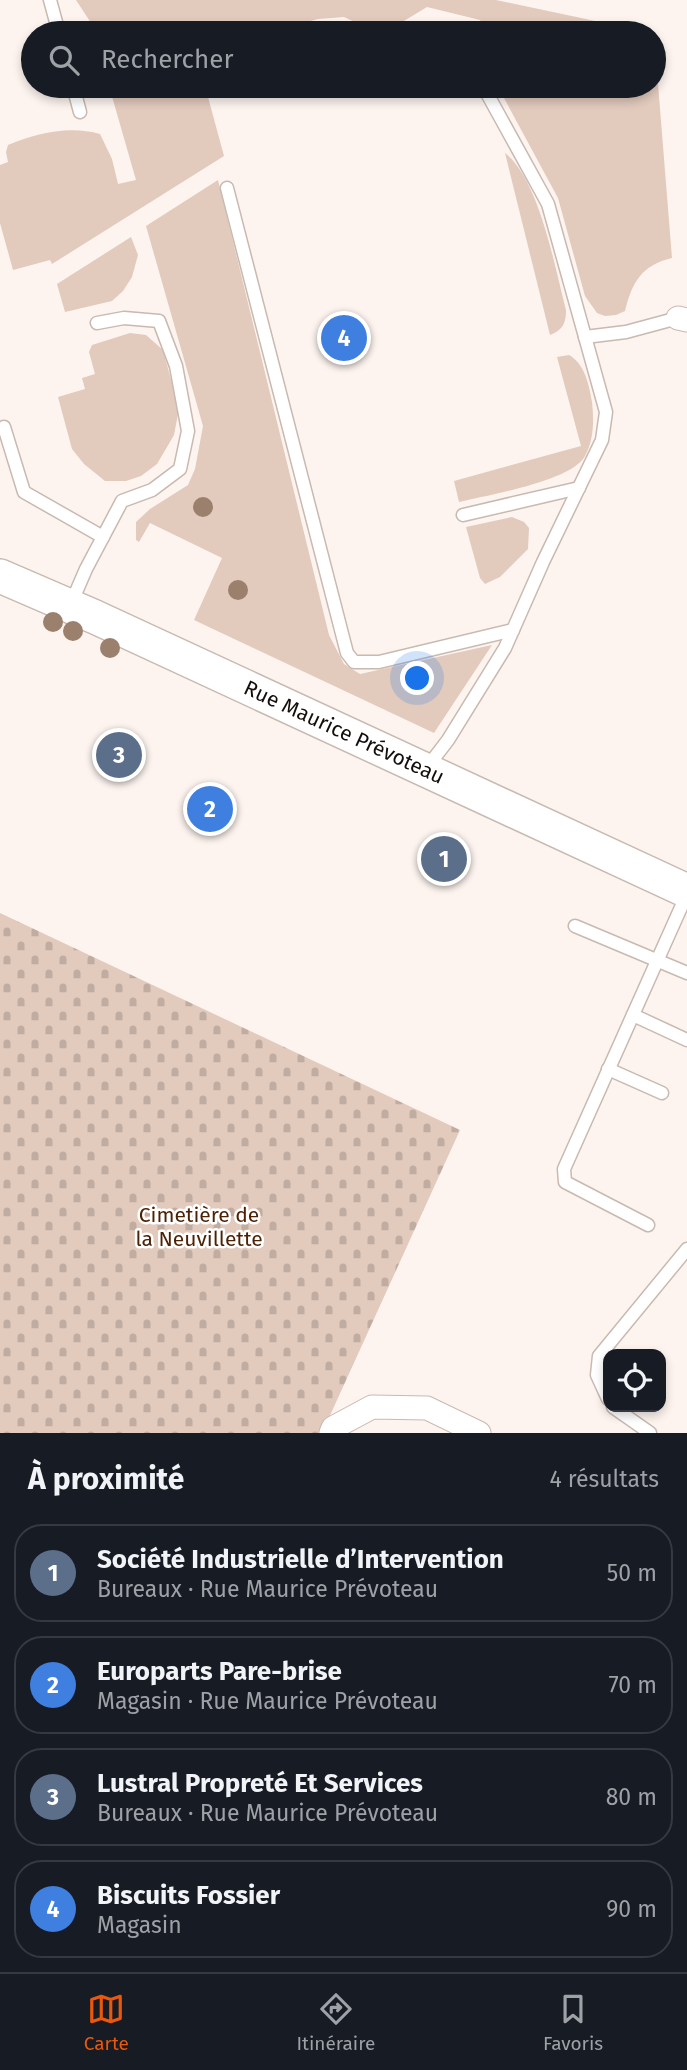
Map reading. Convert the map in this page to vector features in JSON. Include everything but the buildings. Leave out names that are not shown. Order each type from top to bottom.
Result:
[{"type":"street","name":"Rue Maurice Prévoteau","points":[[0,576],[687,892]]},
{"type":"street","points":[[331,1433],[334,1428],[372,1407],[427,1408],[480,1433]]},
{"type":"lane","points":[[50,0],[56,21]]},
{"type":"lane","points":[[76,98],[80,112]]},
{"type":"lane","points":[[425,770],[456,728],[505,648],[602,440],[606,412],[548,204],[490,98]]},
{"type":"lane","points":[[227,188],[347,653],[354,662],[379,662],[513,630]]},
{"type":"lane","points":[[70,606],[122,501],[152,491],[180,468],[188,430],[176,366],[159,321],[124,318],[97,323]]},
{"type":"lane","points":[[585,337],[626,332],[683,319]]},
{"type":"lane","points":[[5,427],[24,492],[103,537]]},
{"type":"lane","points":[[463,515],[579,488]]},
{"type":"lane","points":[[648,1225],[565,1182],[564,1169],[687,892]]},
{"type":"lane","points":[[575,926],[687,973]]},
{"type":"lane","points":[[633,1014],[687,1040]]},
{"type":"lane","points":[[608,1069],[662,1093]]},
{"type":"lane","points":[[605,1349],[687,1249]]},
{"type":"lane","points":[[603,1351],[599,1356],[597,1375],[603,1388]]},
{"type":"lane","points":[[620,1412],[650,1433]]},
{"type":"green space","points":[[76,0],[496,0],[595,21],[480,21],[427,7],[404,21],[353,21],[344,17],[311,21],[90,21]]},
{"type":"green space","points":[[112,98],[208,98],[224,156],[52,264],[50,260],[13,270],[0,223],[0,165],[8,162],[8,145],[30,137],[65,130],[100,134],[112,159],[118,184],[136,180]]},
{"type":"green space","points":[[504,98],[659,98],[672,258],[653,265],[640,276],[631,291],[625,311],[605,316],[597,313],[585,296],[558,198]]},
{"type":"green space","points":[[505,153],[517,165],[536,203],[557,271],[566,315],[561,328],[550,335]]},
{"type":"green space","points":[[218,180],[329,635],[344,664],[360,674],[492,645],[434,733],[194,620],[222,558],[150,523],[139,542],[136,540],[136,522],[150,509],[188,485],[195,469],[203,426],[146,226]]},
{"type":"green space","points":[[131,237],[138,255],[132,277],[123,291],[112,301],[65,312],[57,284]]},
{"type":"green space","points":[[130,333],[146,335],[163,350],[178,414],[174,435],[157,464],[141,476],[126,481],[105,481],[84,464],[72,449],[58,397],[85,389],[82,378],[95,374],[89,352],[92,345]]},
{"type":"green space","points":[[569,355],[583,369],[592,402],[593,430],[585,456],[577,465],[547,480],[459,502],[454,481],[581,446],[557,357]]},
{"type":"green space","points":[[512,517],[524,522],[529,528],[528,549],[500,577],[485,584],[480,578],[466,527]]},
{"type":"green space","name":"Cimetière de la Neuvillette","points":[[0,913],[460,1130],[322,1433],[0,1433]]},
{"type":"place","name":"Biscuits Fossier","points":[[344,338]]},
{"type":"place","name":"Lustral Propreté Et Services","points":[[119,755]]},
{"type":"place","name":"Europarts Pare-brise","points":[[210,809]]},
{"type":"place","name":"Société Industrielle d’Intervention","points":[[444,859]]}]
